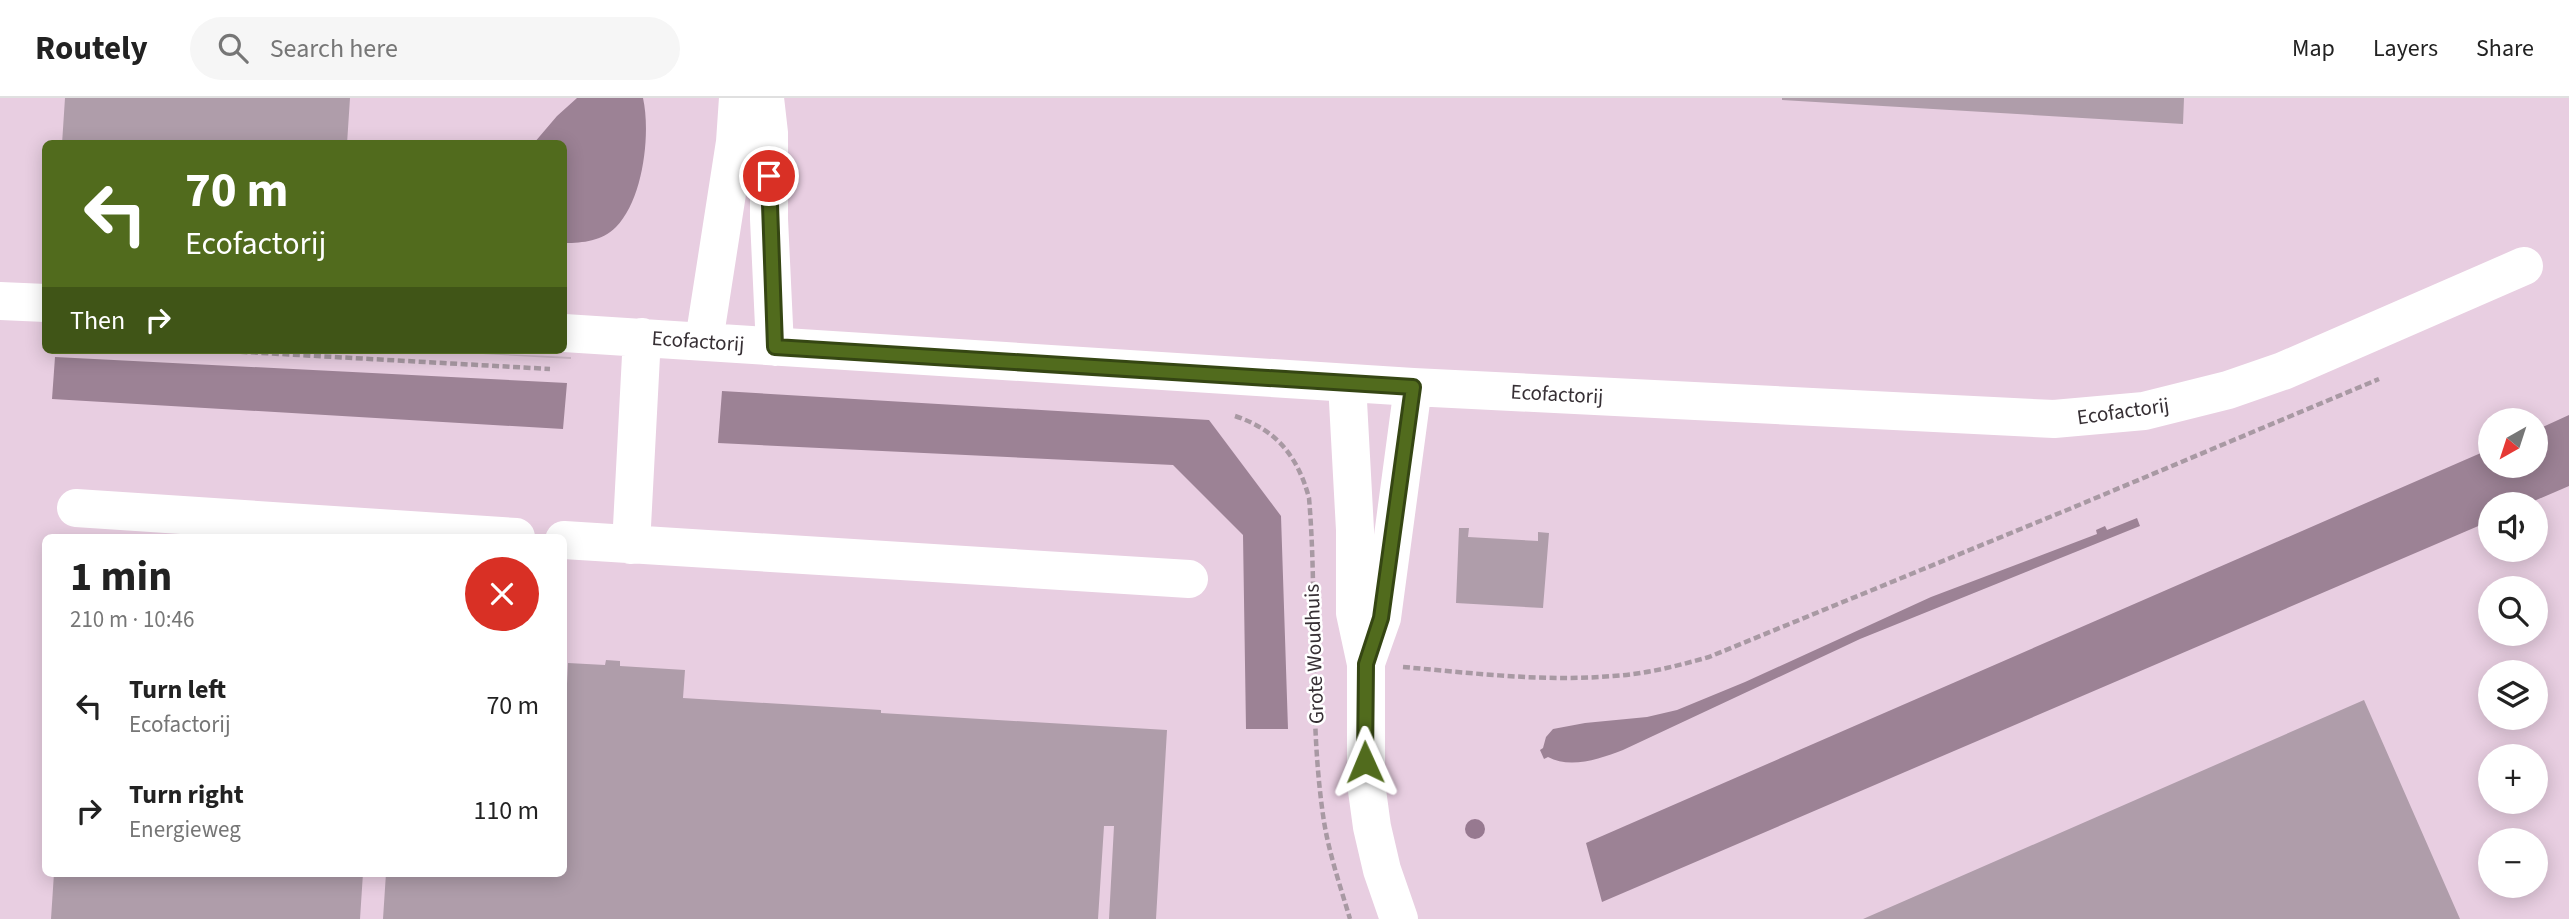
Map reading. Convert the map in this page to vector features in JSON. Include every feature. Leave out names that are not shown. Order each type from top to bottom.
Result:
[{"type":"street","points":[[704,341],[735,142],[738,98]]},
{"type":"street","points":[[765,98],[769,133],[769,219],[775,347]]},
{"type":"street","name":"Ecofactorij","points":[[567,333],[1413,387],[1985,418],[2054,419],[2099,416],[2166,406],[2254,381],[2524,266]]},
{"type":"street","points":[[0,300],[42,303]]},
{"type":"street","points":[[631,545],[642,337]]},
{"type":"street","name":"Grote Woudhuis","points":[[1347,383],[1355,530],[1354,613],[1366,664],[1364,741],[1370,816],[1382,870],[1399,919]]},
{"type":"street","name":"Grote Woudhuis","points":[[1366,664],[1381,618],[1413,387]]},
{"type":"street","points":[[76,508],[470,534]]},
{"type":"street","points":[[567,541],[1189,579]]},
{"type":"path","points":[[1315,660],[1577,678],[1612,677],[1675,667],[1709,657],[2379,379]]},
{"type":"path","name":"Grote Woudhuis","points":[[1240,417],[1264,429],[1286,448],[1302,473],[1309,498],[1317,747],[1323,816],[1333,864],[1350,919]]},
{"type":"shaded area","points":[[0,98],[2569,98],[2569,919],[0,919]]},
{"type":"shaded area","points":[[577,98],[643,98],[645,148],[633,201],[616,227],[592,240],[567,243],[567,140],[537,140]]},
{"type":"shaded area","points":[[482,354],[571,357],[571,359]]},
{"type":"shaded area","points":[[55,357],[567,383],[563,429],[52,399]]},
{"type":"shaded area","points":[[722,391],[1209,420],[1281,516],[1288,729],[1246,729],[1243,535],[1173,465],[718,443]]},
{"type":"shaded area","points":[[2569,415],[2569,486],[2548,495],[2548,492],[2478,492],[2478,526],[1602,902],[1586,843],[2478,454],[2478,478],[2548,478],[2548,425]]},
{"type":"shaded area","points":[[2137,518],[2140,526],[1860,639],[1623,750],[1595,759],[1566,762],[1548,757],[1544,759],[1540,750],[1553,729],[1647,717],[1677,710],[1931,597],[2097,534],[2096,530],[2105,526],[2107,530]]},
{"type":"building","points":[[65,98],[350,98],[347,140],[62,140]]},
{"type":"building","points":[[1782,98],[2184,98],[2183,124]]},
{"type":"building","points":[[1459,528],[1469,528],[1468,537],[1538,541],[1538,532],[1549,533],[1543,608],[1456,603]]},
{"type":"building","points":[[606,660],[620,661],[620,666],[685,670],[683,698],[1167,730],[1156,919],[1109,919],[1114,826],[1104,826],[1098,919],[383,919],[386,877],[567,877],[568,663],[605,665]]},
{"type":"building","points":[[2364,700],[2460,919],[1863,919]]},
{"type":"building","points":[[54,877],[363,877],[360,919],[51,919]]},
{"type":"route","points":[[769,176],[775,347],[1413,387],[1381,618],[1366,664],[1365,762]]}]
